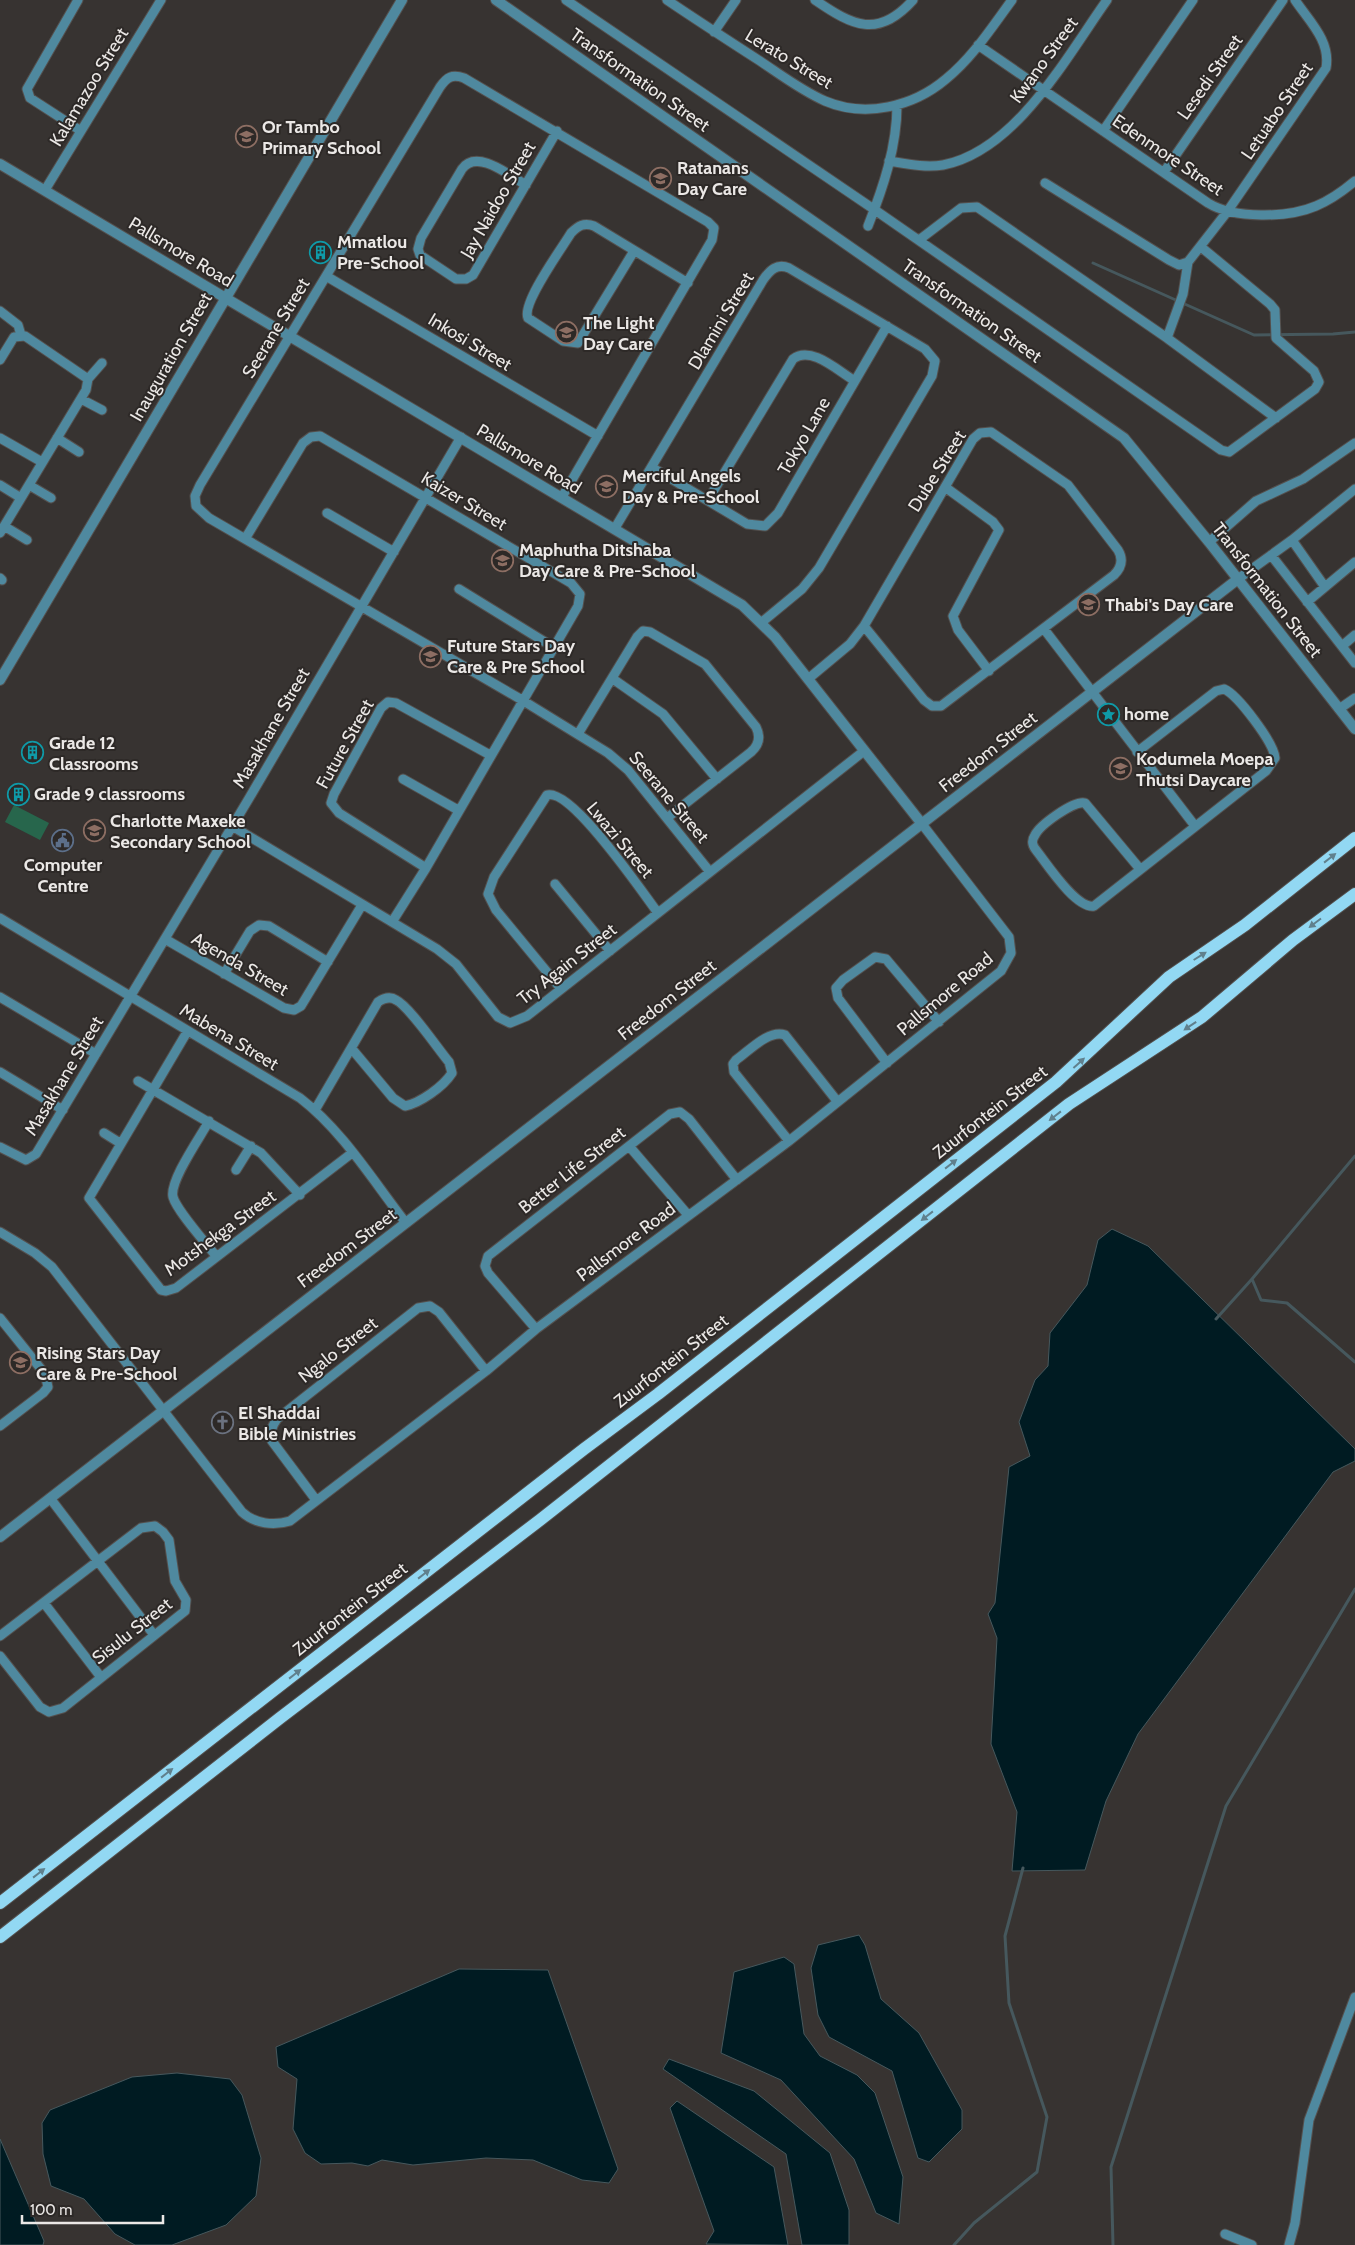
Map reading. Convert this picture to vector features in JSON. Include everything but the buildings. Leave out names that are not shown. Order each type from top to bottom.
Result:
[{"type":"main road","name":"Zuurfontein Street","points":[[0,1903],[584,1449],[658,1394],[1049,1088],[1084,1058],[1160,984],[1245,925],[1355,838]]},
{"type":"main road","points":[[0,1937],[280,1718],[540,1520],[1069,1104],[1202,1017],[1293,940],[1355,894]]},
{"type":"street","points":[[78,0],[28,89],[30,98],[81,131]]},
{"type":"street","name":"Kalamazoo Street","points":[[45,190],[161,0]]},
{"type":"street","name":"Inauguration Street","points":[[0,680],[402,0]]},
{"type":"street","name":"Transformation Street","points":[[496,0],[1114,430],[1133,448],[1209,542],[1355,729]]},
{"type":"street","points":[[566,0],[919,240],[1224,451],[1232,450],[1315,390],[1319,379],[1314,371],[1276,338],[1275,310],[1270,304],[1202,247]]},
{"type":"street","name":"Lerato Street","points":[[668,0],[714,32],[826,102],[867,108],[896,106],[936,87],[957,69],[978,46],[1012,0]]},
{"type":"street","points":[[714,32],[736,0]]},
{"type":"street","points":[[820,1],[854,23],[875,26],[893,18],[913,0]]},
{"type":"street","name":"Kwano Street","points":[[889,162],[940,165],[964,157],[1019,121],[1044,91],[1107,0]]},
{"type":"street","points":[[1103,131],[1193,0]]},
{"type":"street","name":"Lesedi Street","points":[[1164,172],[1283,0]]},
{"type":"street","name":"Letuabo Street","points":[[1188,262],[1202,247],[1227,212],[1326,68],[1327,49],[1323,40],[1295,0]]},
{"type":"street","name":"Edenmore Street","points":[[978,46],[1208,203],[1227,212],[1278,213],[1303,210],[1326,201],[1355,181]]},
{"type":"street","name":"Seerane Street","points":[[562,497],[714,237],[713,226],[557,131],[464,78],[452,76],[440,87],[290,336],[195,496],[196,506],[203,514],[522,700],[619,761],[710,872]]},
{"type":"street","points":[[868,226],[875,210],[889,162],[896,126],[896,106]]},
{"type":"street","name":"Jay Naidoo Street","points":[[526,185],[481,161],[472,160],[462,169],[421,238],[418,249],[420,255],[426,261],[462,280],[469,278],[476,270],[526,185],[557,131]]},
{"type":"street","name":"Pallsmore Road","points":[[0,164],[732,597],[762,622],[808,679],[1005,932],[1012,947],[1010,958],[1001,971],[939,1022],[837,1101],[789,1141],[536,1328],[486,1371],[290,1521],[275,1523],[253,1520],[242,1512],[52,1267],[35,1253],[0,1232]]},
{"type":"street","points":[[1045,182],[1169,260],[1180,265],[1188,262],[1183,294],[1167,338]]},
{"type":"street","points":[[919,240],[961,208],[977,207],[1167,338],[1276,418]]},
{"type":"street","points":[[634,251],[578,343],[563,341],[528,318],[526,312],[531,299],[571,233],[578,226],[586,224],[594,226],[688,283]]},
{"type":"street","name":"Dlamini Street","points":[[615,528],[653,468],[763,280],[773,268],[780,266],[789,268],[925,349],[935,361],[932,376],[823,562],[802,589],[762,622]]},
{"type":"street","name":"Inkosi Street","points":[[326,276],[598,436]]},
{"type":"street","points":[[0,311],[18,325],[21,335]]},
{"type":"street","name":"Tokyo Lane","points":[[653,468],[748,524],[760,527],[770,523],[887,326]]},
{"type":"street","points":[[0,360],[14,337],[21,335],[28,337],[88,379]]},
{"type":"street","points":[[708,500],[792,359],[802,354],[812,355],[855,381]]},
{"type":"street","points":[[27,540],[2,530],[81,398],[88,379],[102,363]]},
{"type":"street","points":[[81,398],[102,410]]},
{"type":"street","name":"Dube Street","points":[[808,679],[850,644],[864,626],[975,436],[983,432],[991,432],[1068,485],[1118,550],[1122,558],[1120,567],[1114,576],[1044,629]]},
{"type":"street","name":"Kaizer Street","points":[[246,539],[303,443],[311,437],[320,436],[330,440],[575,587],[580,594],[579,602],[426,868],[392,922]]},
{"type":"street","name":"Masakhane Street","points":[[0,1147],[21,1159],[26,1160],[32,1157],[63,1110],[362,608],[461,437]]},
{"type":"street","points":[[0,438],[42,462]]},
{"type":"street","points":[[57,438],[79,452]]},
{"type":"street","points":[[1209,542],[1256,501],[1303,478],[1355,443]]},
{"type":"street","points":[[0,485],[21,498]]},
{"type":"street","points":[[29,485],[51,498]]},
{"type":"street","points":[[945,487],[994,522],[999,530],[953,616],[958,630],[989,671]]},
{"type":"street","name":"Freedom Street","points":[[0,1537],[164,1412],[1238,578],[1292,540],[1355,489]]},
{"type":"street","points":[[327,513],[394,552]]},
{"type":"street","points":[[1292,540],[1326,587]]},
{"type":"street","points":[[1271,555],[1355,664]]},
{"type":"street","points":[[1307,602],[1355,562]]},
{"type":"street","points":[[459,589],[553,647]]},
{"type":"street","points":[[864,626],[924,700],[937,707],[950,701],[1044,629],[1091,693],[1195,826]]},
{"type":"street","points":[[578,734],[637,637],[646,630],[705,664],[756,727],[759,738],[752,752],[667,818]]},
{"type":"street","points":[[1342,646],[1355,635]]},
{"type":"street","points":[[613,679],[663,714],[717,779]]},
{"type":"street","points":[[1137,752],[1216,691],[1228,691],[1272,746],[1275,758],[1266,771],[1097,904],[1086,906],[1075,899],[1032,844],[1038,831],[1073,804],[1085,803],[1140,869]]},
{"type":"street","points":[[1340,709],[1355,698]]},
{"type":"street","name":"Future Street","points":[[426,868],[339,813],[331,803],[334,794],[381,708],[388,702],[396,703],[490,755]]},
{"type":"street","name":"Try Again Street","points":[[232,826],[448,956],[493,1012],[504,1021],[510,1023],[521,1020],[864,751]]},
{"type":"street","points":[[403,779],[458,810]]},
{"type":"street","name":"Lwazi Street","points":[[561,989],[496,910],[488,894],[494,877],[547,795],[558,797],[586,820],[658,913]]},
{"type":"street","points":[[555,884],[610,951]]},
{"type":"street","name":"Agenda Street","points":[[165,939],[284,1008],[294,1010],[301,1006],[362,905]]},
{"type":"street","name":"Mabena Street","points":[[0,918],[130,998],[300,1098],[315,1110],[352,1153],[406,1223]]},
{"type":"street","points":[[224,974],[250,931],[259,925],[269,926],[328,962]]},
{"type":"street","points":[[887,1063],[838,998],[836,988],[843,980],[875,957],[886,959],[939,1022]]},
{"type":"street","points":[[0,996],[96,1054]]},
{"type":"street","points":[[315,1110],[378,1002],[390,997],[402,1004],[449,1062],[452,1073],[445,1081],[417,1101],[405,1106],[393,1098],[352,1049]]},
{"type":"street","name":"Motshekga Street","points":[[187,1032],[89,1198],[158,1287],[166,1291],[171,1290],[300,1195],[352,1153]]},
{"type":"street","points":[[789,1141],[734,1072],[733,1064],[736,1060],[768,1037],[781,1034],[790,1040],[837,1101]]},
{"type":"street","points":[[0,1072],[63,1110]]},
{"type":"street","points":[[138,1080],[251,1146],[271,1161],[300,1195]]},
{"type":"street","name":"Better Life Street","points":[[536,1328],[488,1272],[485,1266],[486,1259],[492,1252],[670,1114],[680,1112],[689,1119],[737,1180]]},
{"type":"street","points":[[209,1121],[177,1177],[172,1191],[176,1204],[216,1256]]},
{"type":"street","points":[[104,1133],[120,1143]]},
{"type":"street","points":[[236,1170],[251,1146]]},
{"type":"street","points":[[629,1146],[688,1216]]},
{"type":"street","name":"Ngalo Street","points":[[316,1500],[272,1441],[272,1425],[418,1308],[430,1306],[439,1312],[486,1371]]},
{"type":"street","points":[[0,1318],[45,1374],[48,1387],[43,1393],[0,1425]]},
{"type":"street","points":[[50,1498],[154,1635]]},
{"type":"street","name":"Sisulu Street","points":[[0,1636],[144,1526],[155,1526],[166,1535],[171,1546],[175,1581],[187,1603],[185,1611],[100,1676],[63,1708],[49,1712],[40,1707],[0,1656]]},
{"type":"street","points":[[44,1603],[100,1676]]},
{"type":"street","points":[[1289,2245],[1295,2223],[1309,2120],[1355,1997]]},
{"type":"street","points":[[1225,2234],[1252,2245]]},
{"type":"green space","points":[[14,805],[49,823],[40,840],[5,822]]},
{"type":"water","points":[[1112,1229],[1148,1246],[1355,1449],[1355,1461],[1333,1472],[1138,1734],[1106,1801],[1085,1870],[1012,1871],[1017,1812],[991,1744],[997,1638],[988,1614],[995,1603],[1009,1467],[1030,1456],[1019,1422],[1035,1380],[1048,1366],[1050,1333],[1087,1285],[1098,1240]]},
{"type":"water","points":[[859,1935],[865,1945],[881,1999],[919,2033],[962,2110],[962,2129],[929,2162],[918,2158],[892,2071],[829,2037],[818,2015],[811,1968],[818,1945]]},
{"type":"water","points":[[784,1957],[794,1964],[804,2034],[820,2056],[857,2075],[875,2093],[903,2177],[899,2224],[876,2213],[854,2159],[781,2080],[721,2053],[734,1972]]},
{"type":"water","points":[[459,1969],[548,1970],[618,2169],[609,2183],[582,2180],[533,2160],[486,2158],[413,2165],[382,2160],[368,2166],[352,2163],[321,2164],[305,2153],[293,2129],[297,2079],[278,2067],[276,2047]]},
{"type":"water","points":[[669,2059],[754,2091],[830,2153],[849,2210],[849,2245],[802,2245],[786,2154],[663,2069]]},
{"type":"water","points":[[177,2073],[230,2079],[242,2095],[261,2158],[256,2196],[226,2225],[172,2245],[135,2245],[115,2234],[84,2199],[51,2186],[43,2154],[42,2123],[50,2110],[132,2077]]},
{"type":"water","points":[[677,2101],[774,2167],[788,2245],[706,2244],[714,2231],[670,2108]]},
{"type":"water","points":[[0,2139],[44,2241],[43,2245],[0,2245]]},
{"type":"waterway","points":[[1093,263],[1254,335],[1355,332]]},
{"type":"waterway","points":[[1355,1156],[1252,1279],[1261,1300],[1287,1303],[1355,1362]]},
{"type":"waterway","points":[[1216,1319],[1252,1279]]},
{"type":"waterway","points":[[1113,2245],[1111,2167],[1226,1806],[1355,1589]]},
{"type":"waterway","points":[[954,2245],[974,2223],[1037,2172],[1047,2117],[1009,2003],[1005,1936],[1023,1868]]},
{"type":"place","name":"Or Tambo Primary School","points":[[246,137]]},
{"type":"place","name":"Ratanans Day Care","points":[[661,178]]},
{"type":"place","name":"Mmatlou Pre-School","points":[[321,252]]},
{"type":"place","name":"The Light Day Care","points":[[567,333]]},
{"type":"place","name":"Merciful Angels Day & Pre-School","points":[[606,486]]},
{"type":"place","name":"Maphutha Ditshaba Day Care & Pre-School","points":[[503,560]]},
{"type":"place","name":"Thabi's Day Care","points":[[1089,605]]},
{"type":"place","name":"Future Stars Day Care & Pre School","points":[[431,656]]},
{"type":"place","name":"home","points":[[1108,714]]},
{"type":"place","name":"Grade 12 Classrooms","points":[[33,753]]},
{"type":"place","name":"Kodumela Moepa Thutsi Daycare","points":[[1120,769]]},
{"type":"place","name":"Grade 9 classrooms","points":[[18,794]]},
{"type":"place","name":"Charlotte Maxeke Secondary School","points":[[94,831]]},
{"type":"place","name":"Computer Centre","points":[[63,840]]},
{"type":"place","name":"Rising Stars Day Care & Pre-School","points":[[20,1363]]},
{"type":"place","name":"El Shaddai Bible Ministries","points":[[222,1423]]}]
